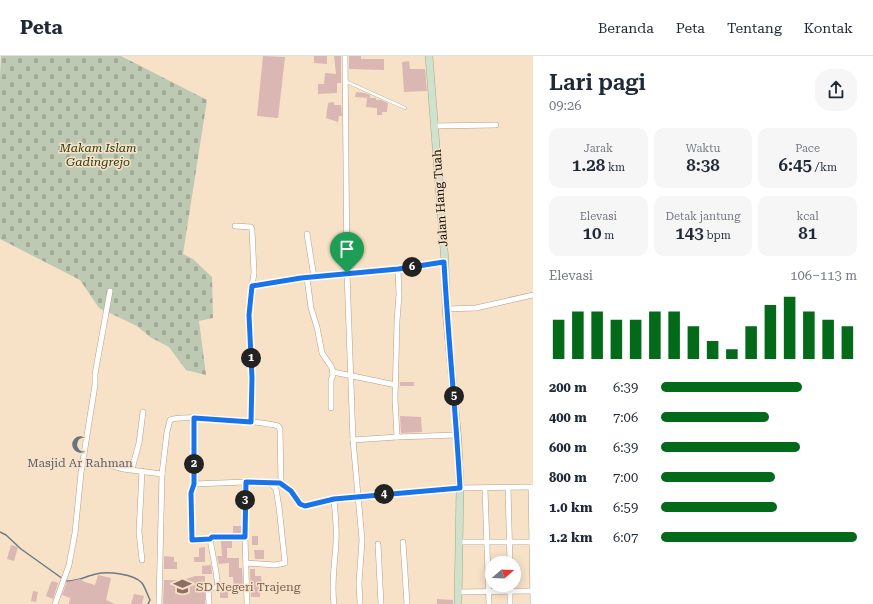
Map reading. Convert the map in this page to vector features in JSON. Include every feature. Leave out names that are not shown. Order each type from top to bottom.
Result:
[{"type":"street","points":[[345,56],[347,273],[352,376],[353,440],[362,540],[359,583],[360,604]]},
{"type":"street","name":"Jalan Hang Tuah","points":[[429,56],[460,488],[458,604]]},
{"type":"street","points":[[434,126],[496,125]]},
{"type":"street","points":[[235,226],[248,226],[252,230],[254,273],[249,315],[252,370],[251,422]]},
{"type":"street","points":[[307,234],[314,277]]},
{"type":"street","points":[[252,286],[347,273],[398,269],[444,262]]},
{"type":"street","points":[[397,437],[395,418],[399,295],[398,269]]},
{"type":"street","points":[[307,278],[311,308],[317,327],[322,353],[329,363],[332,372],[331,408]]},
{"type":"street","points":[[55,604],[69,565],[75,533],[81,474],[95,386],[95,374],[110,291]]},
{"type":"street","points":[[446,308],[476,308],[533,295]]},
{"type":"street","points":[[332,372],[396,385]]},
{"type":"street","points":[[132,469],[139,443],[143,412]]},
{"type":"street","points":[[159,604],[162,474],[167,432],[170,420],[174,418],[194,418],[251,422],[278,426],[280,429],[280,483]]},
{"type":"street","points":[[194,418],[194,484],[191,493],[192,539],[194,541],[210,539],[212,537],[245,537]]},
{"type":"street","points":[[353,440],[457,435]]},
{"type":"street","points":[[106,464],[123,469],[162,474]]},
{"type":"street","points":[[142,471],[139,532],[142,560]]},
{"type":"street","points":[[194,484],[246,482],[280,483],[291,491],[300,504],[305,506],[334,499],[460,488],[485,489],[532,487],[533,604]]},
{"type":"street","points":[[246,482],[245,537],[247,604]]},
{"type":"street","points":[[246,563],[275,565],[285,563],[276,489],[270,483]]},
{"type":"street","points":[[508,488],[510,556]]},
{"type":"street","points":[[485,489],[488,556]]},
{"type":"street","points":[[334,499],[337,526],[333,569],[334,604]]},
{"type":"street","points":[[209,604],[208,588],[218,588],[210,539]]},
{"type":"street","points":[[403,542],[406,604]]},
{"type":"street","points":[[460,542],[533,542]]},
{"type":"street","points":[[378,544],[381,604]]},
{"type":"street","points":[[521,592],[533,591]]},
{"type":"street","points":[[459,592],[485,592]]},
{"type":"street","points":[[488,592],[489,604]]},
{"type":"street","points":[[510,592],[510,604]]},
{"type":"lane","points":[[345,80],[405,108]]},
{"type":"green space","name":"Makam Islam Gadingrejo","points":[[1,56],[121,56],[207,100],[183,254],[193,259],[212,277],[213,318],[199,321],[206,375],[186,370],[169,347],[150,337],[137,326],[99,308],[80,280],[0,239]]},
{"type":"building","points":[[263,56],[285,57],[278,118],[257,116]]},
{"type":"building","points":[[314,56],[327,56],[327,64],[314,63]]},
{"type":"building","points":[[334,56],[341,56],[341,83],[337,83],[337,93],[318,94],[318,84],[324,84],[325,73],[336,74]]},
{"type":"building","points":[[349,56],[361,56],[361,59],[384,59],[384,70],[349,69]]},
{"type":"building","points":[[409,61],[410,69],[425,69],[427,91],[404,92],[402,62]]},
{"type":"building","points":[[356,92],[370,95],[370,98],[355,97]]},
{"type":"building","points":[[367,98],[376,98],[376,100],[381,100],[388,103],[387,112],[382,112],[382,115],[377,115],[377,108],[366,107]]},
{"type":"building","points":[[334,102],[334,105],[341,105],[342,116],[339,116],[338,122],[326,118],[328,103]]},
{"type":"building","points":[[400,382],[414,382],[414,386],[400,386]]},
{"type":"building","points":[[400,416],[421,417],[422,432],[401,433]]},
{"type":"building","points":[[233,526],[241,526],[241,533],[233,533]]},
{"type":"building","points":[[252,536],[258,536],[258,545],[252,545]]},
{"type":"building","points":[[221,541],[232,541],[232,548],[227,548],[227,558],[239,558],[239,568],[242,568],[243,590],[228,591],[228,598],[220,598],[220,592],[223,593],[223,586],[234,586],[233,577],[229,577],[229,563],[219,564],[217,556],[222,556]]},
{"type":"building","points":[[11,545],[18,547],[14,561],[7,559]]},
{"type":"building","points":[[205,547],[205,562],[194,562],[194,557],[199,557],[199,548]]},
{"type":"building","points":[[254,550],[264,550],[264,559],[255,559]]},
{"type":"building","points":[[164,556],[174,557],[174,562],[177,562],[177,569],[164,569]]},
{"type":"building","points":[[211,565],[212,574],[202,574],[202,566]]},
{"type":"building","points":[[250,569],[255,569],[255,576],[261,576],[262,586],[260,586],[260,597],[251,597]]},
{"type":"building","points":[[98,575],[111,578],[106,600],[115,604],[69,604],[70,598],[62,595],[67,582],[80,579],[95,585]]},
{"type":"building","name":"SD Negeri Trajeng","points":[[195,576],[205,576],[205,604],[163,604],[164,580],[183,580]]},
{"type":"building","points":[[53,581],[58,583],[53,599],[46,596],[51,582]]},
{"type":"building","points":[[33,591],[38,592],[36,602],[31,601]]},
{"type":"building","points":[[134,594],[144,596],[142,604],[131,604]]},
{"type":"building","points":[[437,599],[453,600],[453,604],[437,604]]},
{"type":"waterway","points":[[0,532],[63,579]]},
{"type":"waterway","points":[[66,581],[74,581],[101,573],[127,575],[142,583],[150,600],[148,604]]},
{"type":"place","name":"Masjid Ar Rahman","points":[[80,444]]},
{"type":"place","name":"SD Negeri Trajeng","points":[[183,587]]},
{"type":"route","points":[[444,262],[446,308],[458,442],[460,488],[334,499],[305,506],[300,504],[291,491],[280,483],[246,482],[245,537],[229,536],[212,537],[210,539],[194,541],[192,540],[191,493],[194,484],[194,418],[251,422],[252,378],[249,315],[252,286],[301,278],[347,273],[398,269],[444,262]]}]
